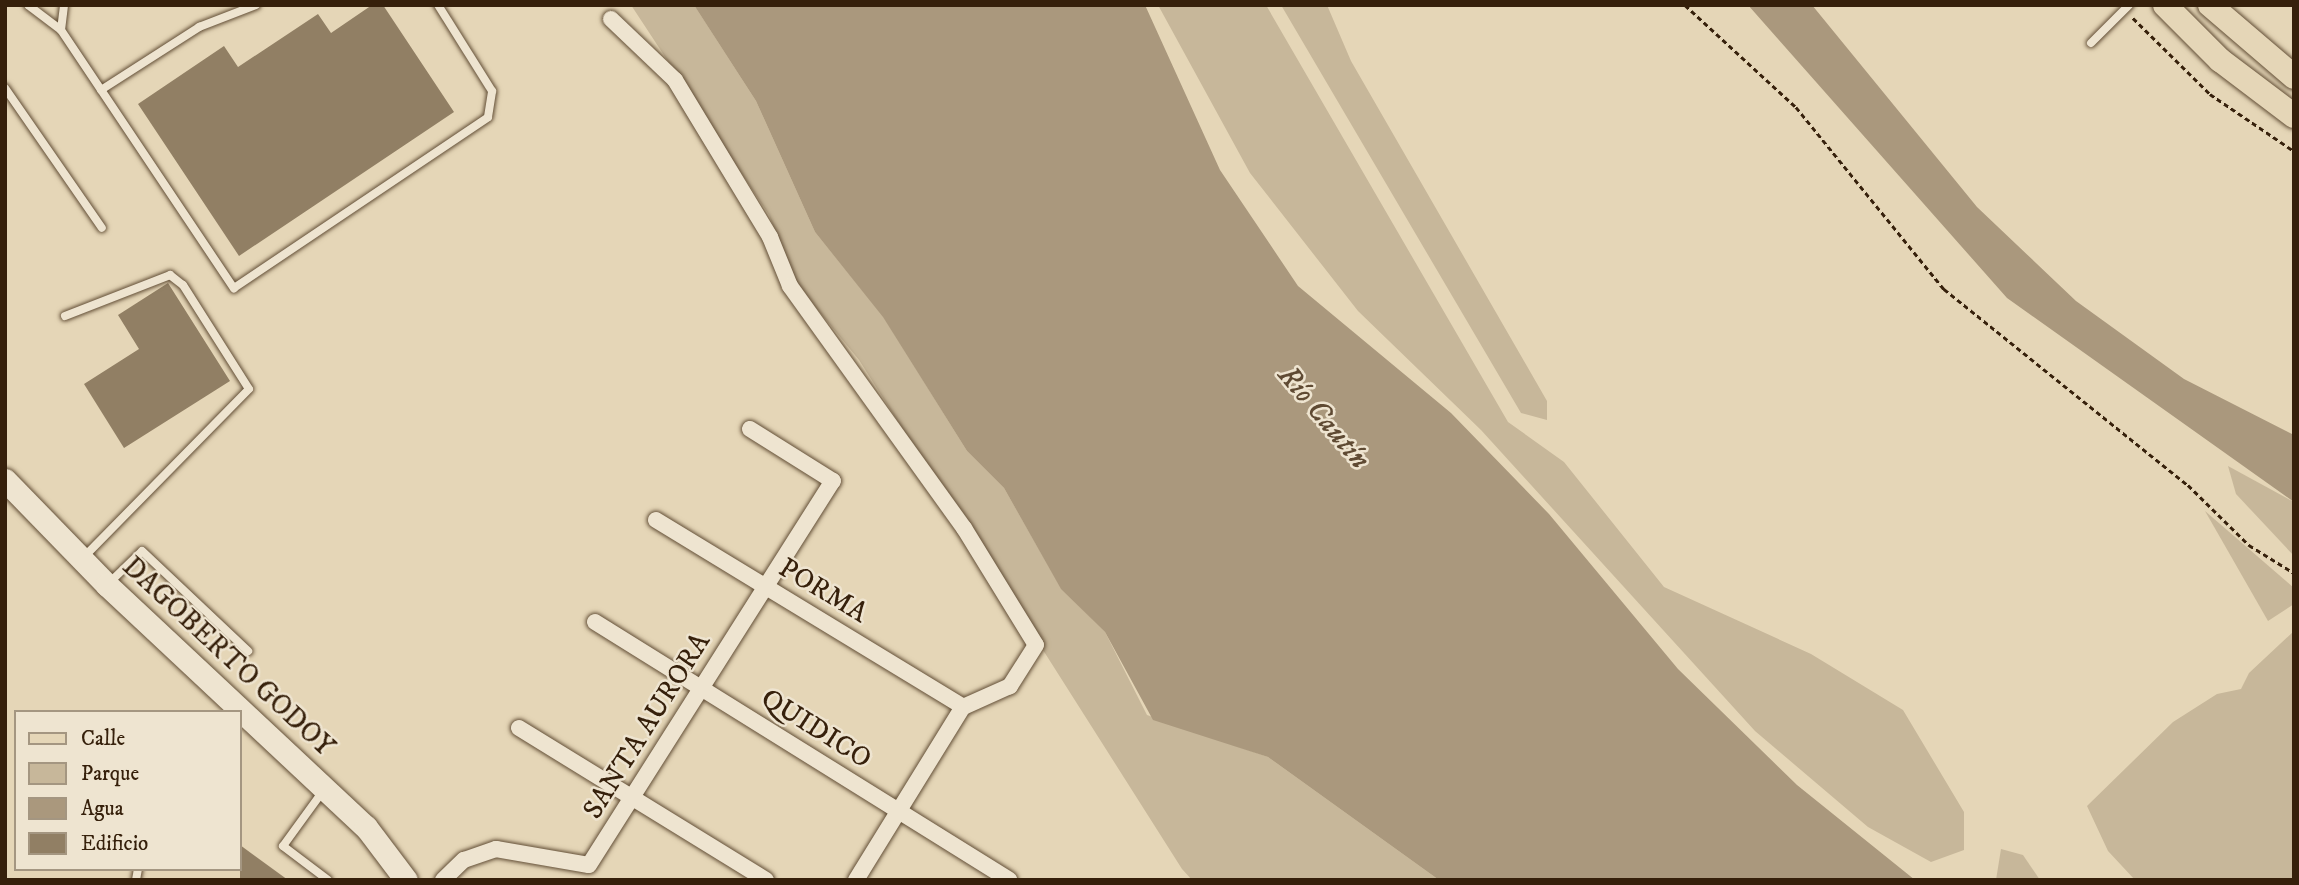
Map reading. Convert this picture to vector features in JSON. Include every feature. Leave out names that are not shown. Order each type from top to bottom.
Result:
[{"type":"main road","points":[[2165,5],[2220,60],[2294,116]]},
{"type":"main road","points":[[2210,5],[2294,77]]},
{"type":"street","points":[[611,19],[675,80],[770,237],[790,286],[964,528],[1036,645],[1010,686],[963,707],[856,880]]},
{"type":"street","name":"SANTA AURORA","points":[[443,880],[464,860],[496,849],[589,865],[833,481],[750,429]]},
{"type":"street","name":"DAGOBERTO GODOY","points":[[5,480],[107,585],[241,710]]},
{"type":"street","name":"PORMA","points":[[656,520],[963,707]]},
{"type":"street","name":"QUIDICO","points":[[595,622],[1009,880]]},
{"type":"street","name":"DAGOBERTO GODOY","points":[[242,711],[385,847],[406,880]]},
{"type":"street","points":[[519,728],[766,880]]},
{"type":"lane","points":[[28,5],[61,30],[234,288],[488,117],[492,91],[438,5]]},
{"type":"lane","points":[[61,30],[64,5]]},
{"type":"lane","points":[[100,90],[200,27],[256,5]]},
{"type":"lane","points":[[2091,43],[2127,7]]},
{"type":"lane","points":[[5,88],[102,228]]},
{"type":"lane","points":[[65,316],[170,275],[183,285],[249,389],[82,559]]},
{"type":"lane","points":[[107,585],[142,551],[248,651]]},
{"type":"lane","points":[[325,789],[283,846],[328,880]]},
{"type":"path","points":[[1685,5],[1796,107],[1944,289],[2188,485],[2260,554],[2294,573]]},
{"type":"path","points":[[2127,7],[2210,94],[2294,151]]},
{"type":"green space","points":[[631,5],[694,5],[756,101],[815,232],[883,316],[967,451],[1004,488],[1061,588],[1105,632],[1147,715],[1268,757],[1439,880],[1192,880],[1182,869],[859,360],[795,282],[769,215]]},
{"type":"green space","points":[[1158,5],[1266,5],[1508,422],[1564,462],[1664,587],[1811,654],[1903,710],[1964,812],[1964,850],[1931,862],[1868,827],[1755,731],[1481,430],[1358,311],[1250,173]]},
{"type":"green space","points":[[1281,5],[1327,5],[1351,61],[1547,401],[1547,420],[1521,413]]},
{"type":"green space","points":[[2228,466],[2294,502],[2294,556],[2236,494]]},
{"type":"green space","points":[[2205,511],[2294,588],[2294,604],[2268,621]]},
{"type":"green space","points":[[2294,631],[2294,880],[2135,880],[2108,851],[2087,806],[2173,722],[2217,694],[2241,689],[2249,673]]},
{"type":"green space","points":[[2001,849],[2023,855],[2040,880],[1996,880]]},
{"type":"water","name":"Río Cautín","points":[[694,5],[1145,5],[1220,170],[1298,286],[1451,413],[1549,514],[1678,669],[1797,785],[1915,880],[1439,880],[1268,757],[1153,720],[1105,632],[1061,589],[1004,488],[967,451],[883,317],[815,232],[756,101]]},
{"type":"water","points":[[1748,5],[1812,5],[1977,207],[2076,301],[2184,379],[2294,435],[2294,502],[2007,298]]},
{"type":"building","points":[[372,5],[383,5],[454,112],[239,256],[138,104],[224,46],[238,67],[318,14],[331,33]]},
{"type":"building","points":[[168,283],[230,381],[124,448],[84,384],[139,349],[118,315]]},
{"type":"building","points":[[242,846],[288,880],[240,880]]}]
